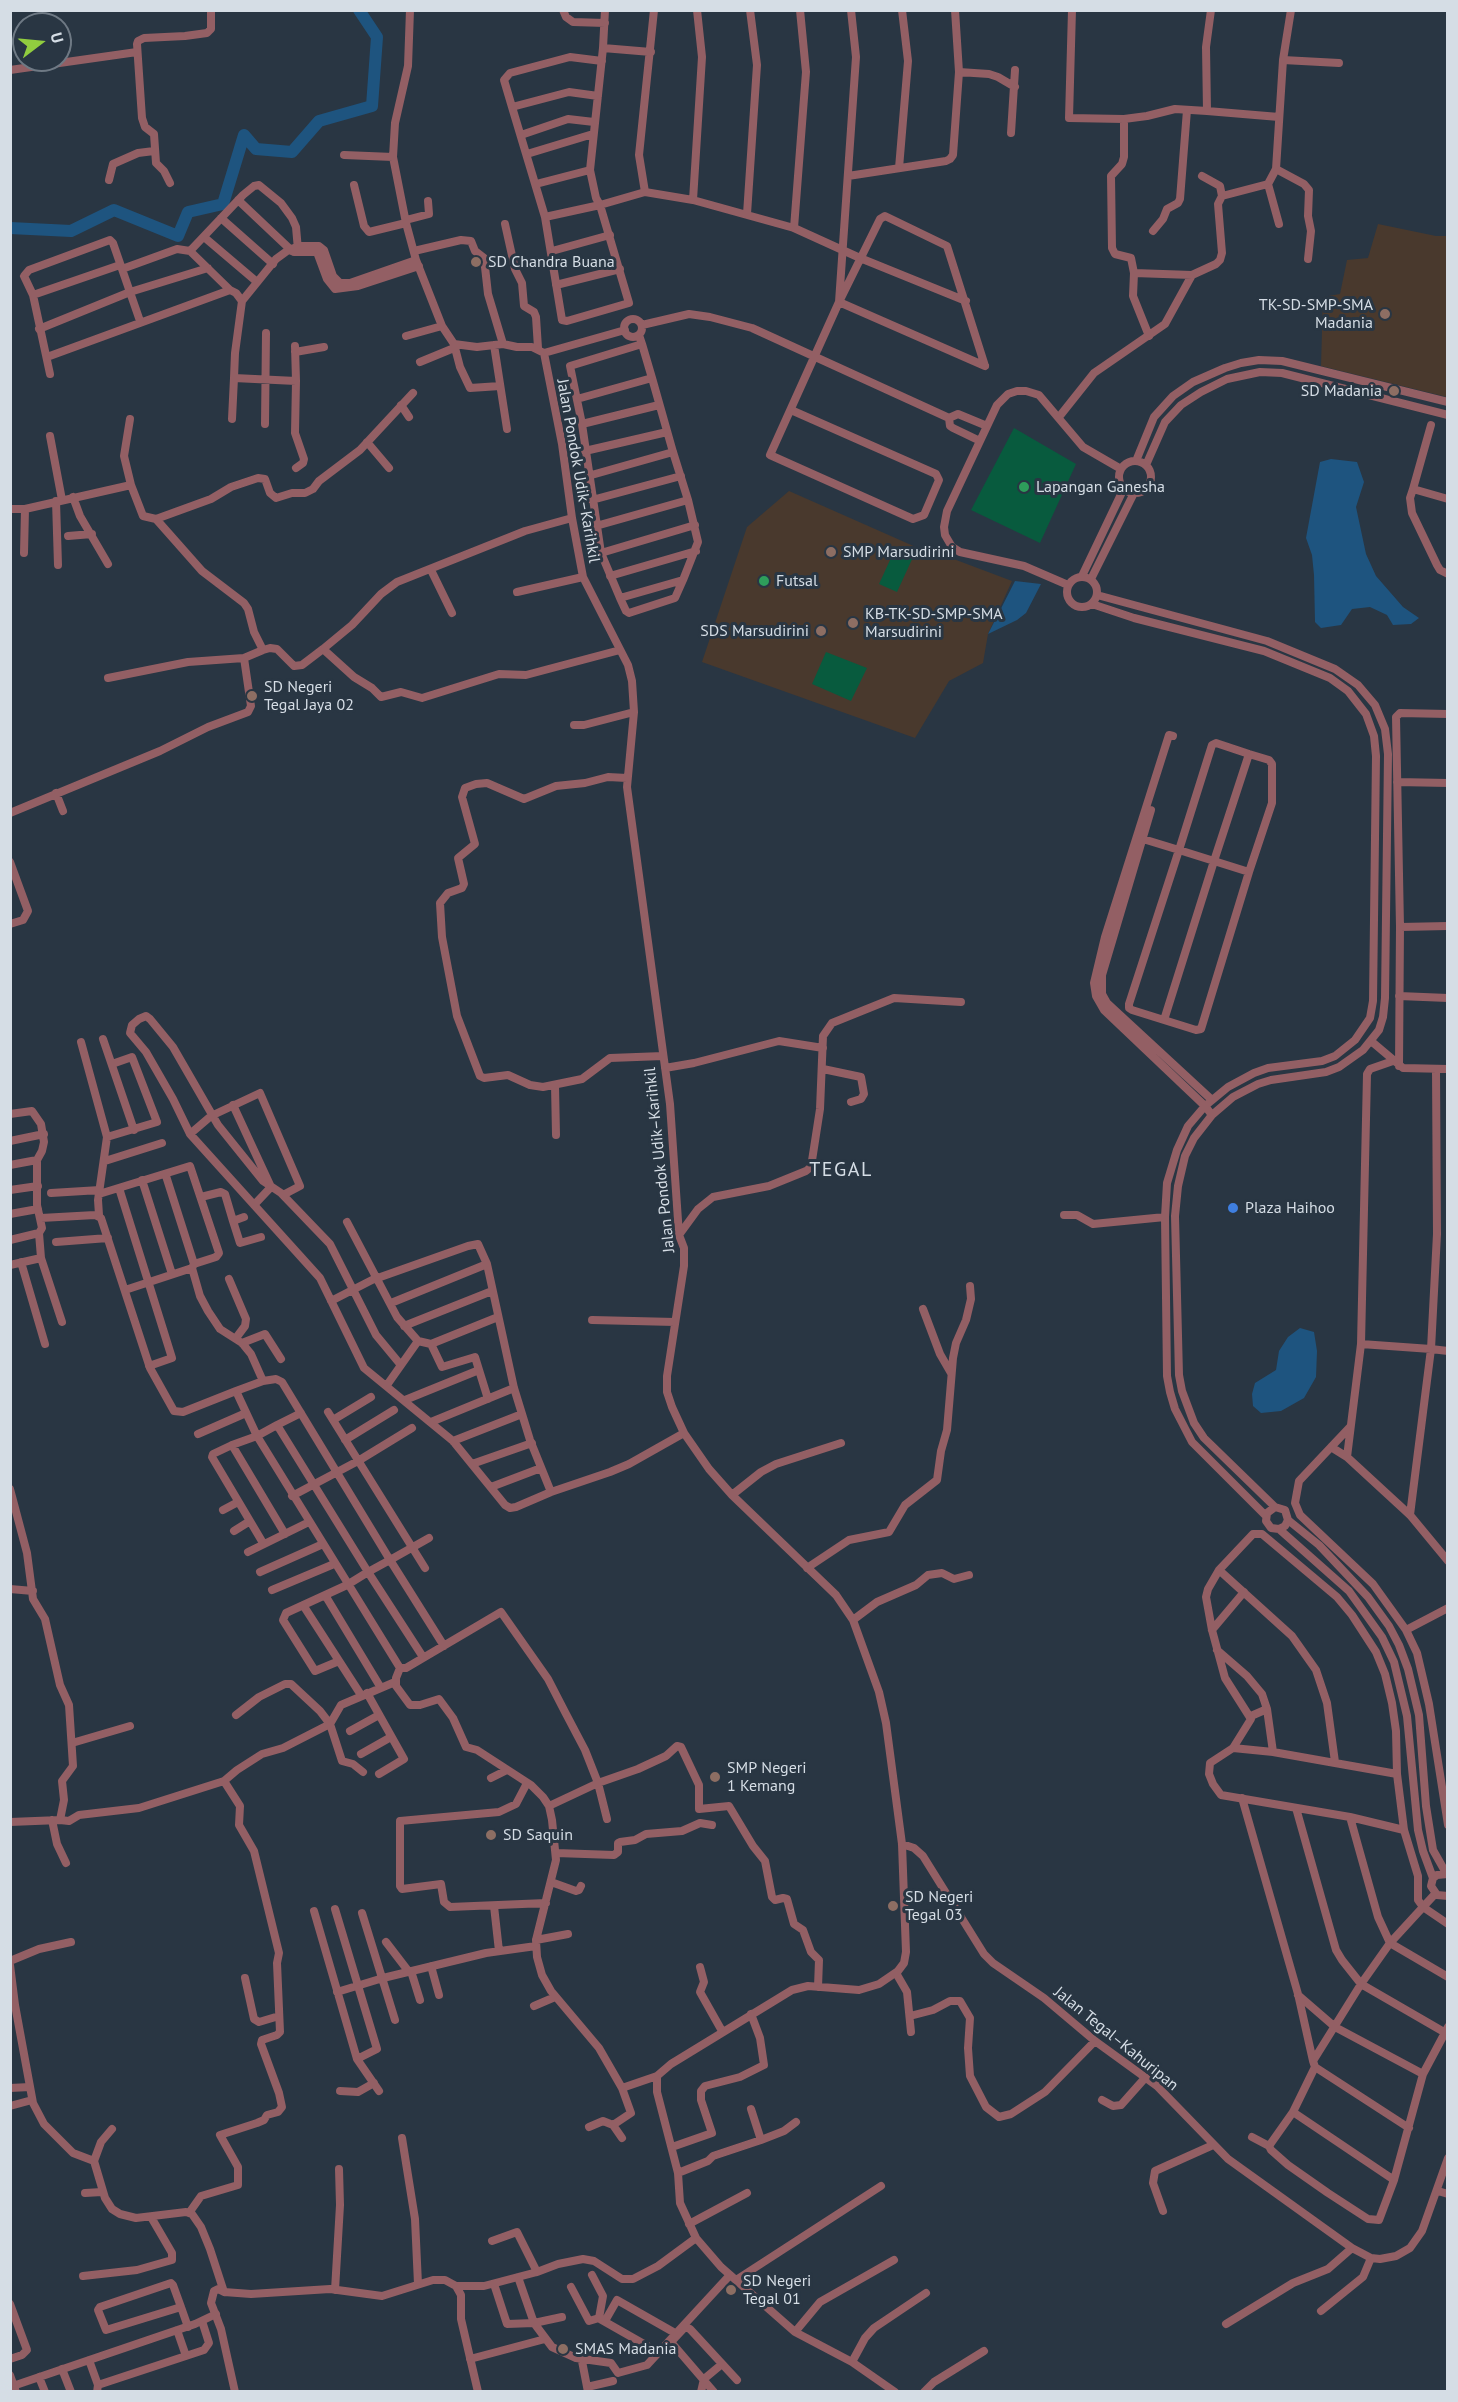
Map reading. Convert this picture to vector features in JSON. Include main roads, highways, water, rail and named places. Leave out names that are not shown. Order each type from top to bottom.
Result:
[{"type":"water","points":[[1331,459],[1357,462],[1364,482],[1356,507],[1366,554],[1376,576],[1403,607],[1419,618],[1411,624],[1393,625],[1387,615],[1370,607],[1352,609],[1341,625],[1321,628],[1315,622],[1312,555],[1306,538],[1320,462]]},
{"type":"water","points":[[1015,581],[1041,584],[1026,613],[988,634]]},
{"type":"water","points":[[1300,1328],[1314,1332],[1317,1351],[1316,1377],[1304,1398],[1281,1411],[1261,1413],[1253,1406],[1252,1394],[1255,1383],[1276,1370],[1279,1351],[1288,1337]]},
{"type":"waterway","points":[[10,228],[71,231],[114,210],[178,236],[188,212],[223,204],[244,135],[256,149],[292,152],[319,121],[372,106],[377,37],[359,10]]},
{"type":"place","name":"SD Chandra Buana","points":[[476,262]]},
{"type":"place","name":"TK-SD-SMP-SMA Madania","points":[[1385,314]]},
{"type":"place","name":"SD Madania","points":[[1394,391]]},
{"type":"place","name":"Lapangan Ganesha","points":[[1024,487]]},
{"type":"place","name":"SMP Marsudirini","points":[[831,552]]},
{"type":"place","name":"Futsal","points":[[764,581]]},
{"type":"place","name":"KB-TK-SD-SMP-SMA Marsudirini","points":[[853,623]]},
{"type":"place","name":"SDS Marsudirini","points":[[821,631]]},
{"type":"place","name":"SD Negeri Tegal Jaya 02","points":[[252,696]]},
{"type":"place","name":"Plaza Haihoo","points":[[1233,1208]]},
{"type":"place","name":"SMP Negeri 1 Kemang","points":[[715,1777]]},
{"type":"place","name":"SD Saquin","points":[[491,1835]]},
{"type":"place","name":"SD Negeri Tegal 03","points":[[893,1906]]},
{"type":"place","name":"SD Negeri Tegal 01","points":[[731,2290]]},
{"type":"place","name":"SMAS Madania","points":[[563,2349]]},
{"type":"district","name":"TEGAL","points":[[841,1170]]}]
